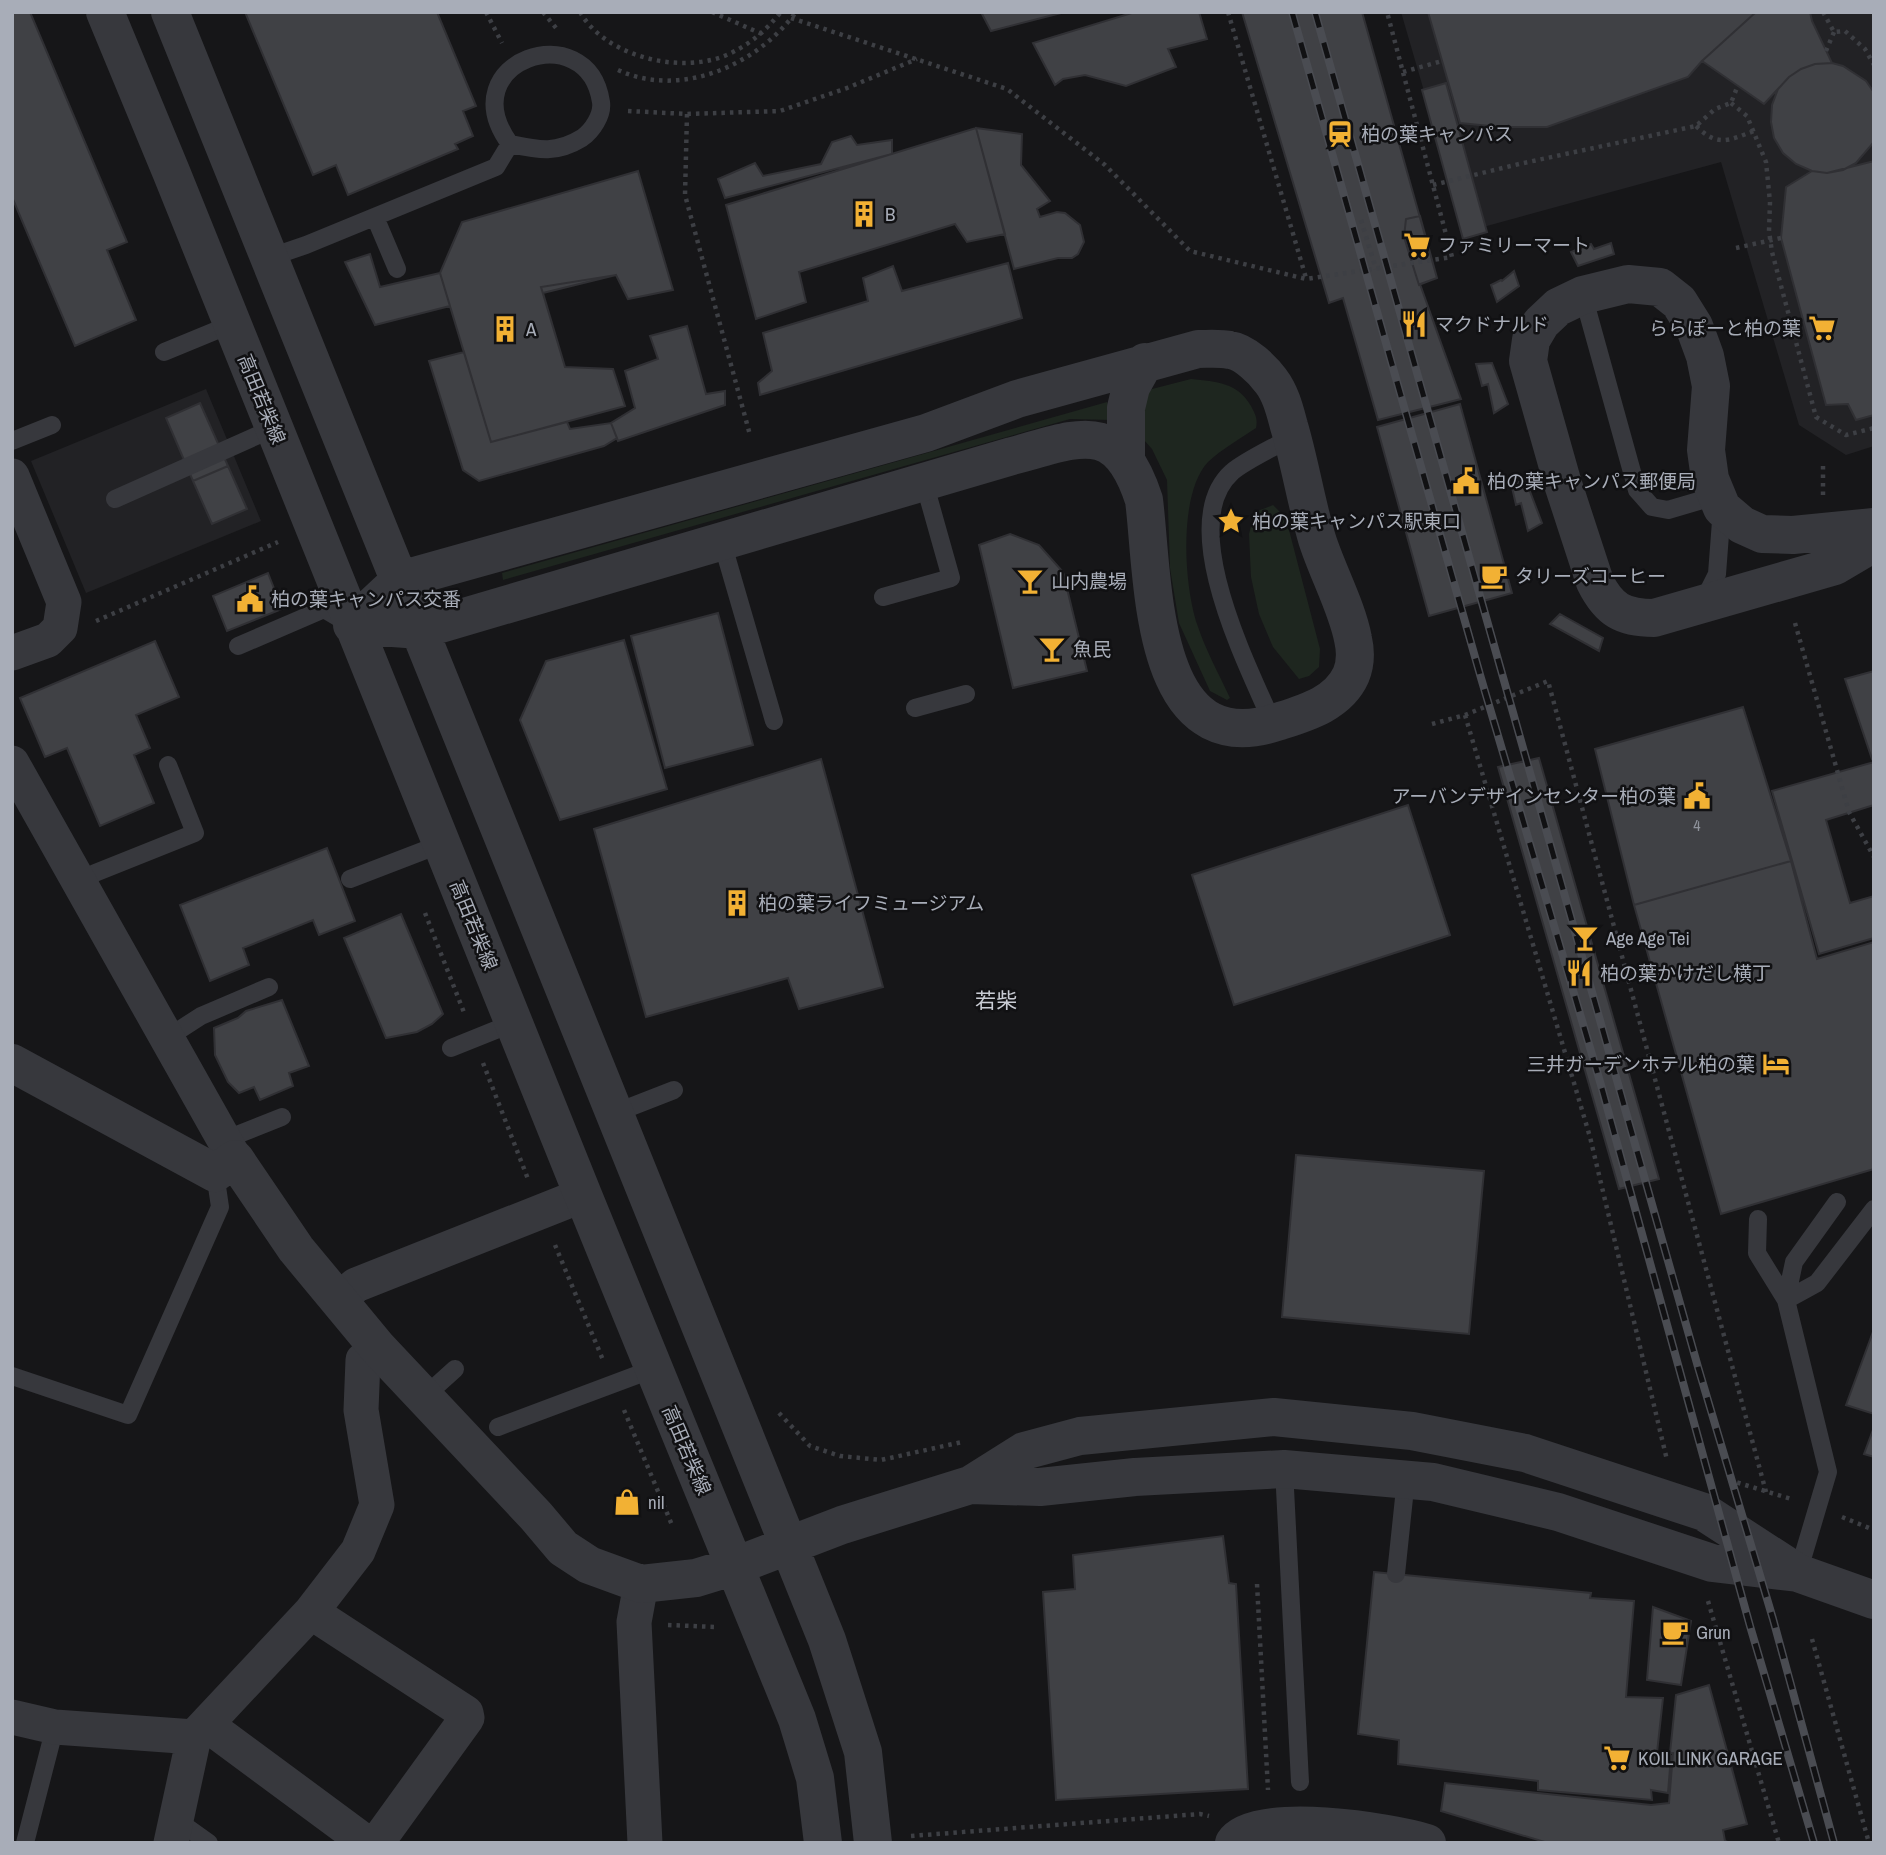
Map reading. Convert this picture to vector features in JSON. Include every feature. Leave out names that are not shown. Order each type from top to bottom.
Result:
[{"type":"street","name":"高田若柴線","points":[[105,12],[797,1719],[815,1778],[823,1843]]},
{"type":"street","points":[[170,12],[790,1545],[827,1640],[891,1839]]},
{"type":"street","points":[[1874,527],[1793,535],[1762,534],[1742,525],[1719,502],[1710,479],[1706,450],[1711,386],[1705,356],[1694,326],[1679,302],[1660,287],[1628,284],[1583,295],[1558,307],[1541,323],[1531,340],[1528,361],[1588,563],[1602,597],[1614,609],[1634,618],[1654,618],[1835,566],[1874,542]]},
{"type":"street","points":[[1198,349],[1233,350],[1256,365],[1273,383],[1283,406],[1317,538],[1353,635],[1356,655],[1351,675],[1340,692],[1314,709],[1273,724],[1234,729],[1211,723],[1188,702],[1172,675],[1157,629],[1144,500],[1137,480],[1126,459],[1115,449],[1100,441],[1086,438],[924,482],[420,630],[352,625],[400,580],[926,433],[1017,399],[1146,362],[1198,349]]},
{"type":"street","points":[[1126,459],[1126,408],[1131,387],[1146,362]]},
{"type":"street","points":[[12,476],[64,602],[60,628],[48,640],[12,653]]},
{"type":"street","points":[[12,763],[167,1038],[225,1157],[296,1249],[378,1348],[563,1548],[589,1565],[641,1584],[696,1578],[842,1525],[970,1485],[1024,1451],[1080,1436],[1275,1417],[1412,1431],[1525,1453],[1704,1512],[1798,1573]]},
{"type":"street","points":[[12,1063],[225,1157]]},
{"type":"street","points":[[338,1300],[356,1285],[583,1195]]},
{"type":"street","points":[[173,1834],[200,1731],[311,1612],[358,1551],[377,1504],[361,1410],[363,1360],[378,1348]]},
{"type":"street","points":[[970,1485],[1040,1487],[1135,1477],[1284,1469],[1433,1482],[1558,1512],[1712,1563],[1798,1573],[1874,1600]]},
{"type":"street","points":[[641,1584],[634,1622],[645,1843]]},
{"type":"street","points":[[12,1717],[55,1727],[200,1731],[364,1841],[378,1841],[467,1718],[466,1713],[311,1612]]},
{"type":"street","points":[[1226,1830],[1236,1839],[1252,1829],[1282,1826],[1332,1827],[1390,1834],[1427,1843]]},
{"type":"lane","points":[[549,54],[566,57],[580,65],[592,77],[600,93],[602,110],[589,133],[568,146],[541,151],[510,144],[494,115],[496,91],[517,64],[532,56],[549,54]]},
{"type":"lane","points":[[268,258],[496,167],[510,144]]},
{"type":"lane","points":[[375,216],[397,269]]},
{"type":"lane","points":[[1583,295],[1637,490],[1652,507],[1668,510],[1719,502],[1717,574],[1703,602]]},
{"type":"lane","points":[[164,352],[232,324]]},
{"type":"lane","points":[[12,441],[52,425]]},
{"type":"lane","points":[[115,499],[274,428]]},
{"type":"lane","points":[[1273,724],[1229,621],[1215,576],[1211,525],[1216,495],[1232,473],[1292,437]]},
{"type":"lane","points":[[883,597],[936,590],[951,579],[924,482]]},
{"type":"lane","points":[[722,542],[774,721]]},
{"type":"lane","points":[[238,646],[324,609],[352,625]]},
{"type":"lane","points":[[915,708],[966,694]]},
{"type":"lane","points":[[81,884],[95,873],[195,832],[168,765]]},
{"type":"lane","points":[[350,879],[441,844]]},
{"type":"lane","points":[[167,1038],[201,1016],[269,987]]},
{"type":"lane","points":[[452,1048],[513,1023]]},
{"type":"lane","points":[[615,1113],[674,1090]]},
{"type":"lane","points":[[12,1376],[128,1415],[220,1207],[225,1157],[282,1117]]},
{"type":"lane","points":[[1786,1300],[1794,1262],[1838,1202]]},
{"type":"lane","points":[[1786,1300],[1817,1283],[1874,1209]]},
{"type":"lane","points":[[1758,1219],[1757,1253],[1786,1300],[1828,1472],[1798,1573]]},
{"type":"lane","points":[[424,1397],[455,1368]]},
{"type":"lane","points":[[498,1427],[653,1369]]},
{"type":"lane","points":[[1284,1469],[1300,1782]]},
{"type":"lane","points":[[1396,1574],[1406,1479]]},
{"type":"lane","points":[[25,1843],[55,1727]]},
{"type":"lane","points":[[173,1834],[188,1828],[209,1843]]},
{"type":"path","points":[[486,12],[497,36],[517,64]]},
{"type":"path","points":[[543,12],[558,29]]},
{"type":"path","points":[[580,12],[612,44],[649,61],[689,64],[728,55],[762,34],[780,12]]},
{"type":"path","points":[[712,12],[762,34]]},
{"type":"path","points":[[613,68],[624,73],[657,79],[692,78],[725,70],[755,54],[782,31],[796,12]]},
{"type":"path","points":[[1228,12],[1306,279]]},
{"type":"path","points":[[791,18],[1006,89],[1105,165],[1191,251],[1306,279],[1452,257],[1387,12]]},
{"type":"path","points":[[1823,12],[1834,32]]},
{"type":"path","points":[[1834,32],[1845,31],[1857,40],[1874,65]]},
{"type":"path","points":[[1826,51],[1834,32]]},
{"type":"path","points":[[602,110],[687,114],[780,111],[847,88],[918,59]]},
{"type":"path","points":[[1403,72],[1442,61]]},
{"type":"path","points":[[1433,185],[1696,125],[1715,109],[1731,103],[1738,85]]},
{"type":"path","points":[[1731,103],[1747,116],[1766,162],[1772,252],[1816,417],[1846,435],[1874,428]]},
{"type":"path","points":[[687,114],[685,195],[750,435]]},
{"type":"path","points":[[1696,125],[1708,137],[1726,142],[1754,131]]},
{"type":"path","points":[[1361,220],[1376,269]]},
{"type":"path","points":[[1736,248],[1782,238]]},
{"type":"path","points":[[60,628],[85,626],[278,542]]},
{"type":"path","points":[[1795,623],[1849,813],[1874,857]]},
{"type":"path","points":[[1432,724],[1465,716],[1548,681],[1766,1492],[1722,1478]]},
{"type":"path","points":[[1465,716],[1590,1138],[1668,1464],[1656,1461]]},
{"type":"path","points":[[772,1405],[810,1446],[839,1456],[881,1460],[963,1442]]},
{"type":"path","points":[[1257,1584],[1268,1789]]},
{"type":"path","points":[[1708,1601],[1779,1843]]},
{"type":"path","points":[[634,1622],[716,1628]]},
{"type":"path","points":[[1812,1639],[1869,1843]]},
{"type":"path","points":[[891,1839],[1200,1814],[1226,1830]]},
{"type":"shaded area","name":"ららぽーと柏の葉","points":[[1401,12],[1874,12],[1874,446],[1846,455],[1799,425],[1721,162],[1465,232]]},
{"type":"shaded area","points":[[1191,379],[1233,388],[1251,406],[1256,419],[1256,428],[1208,462],[1198,477],[1188,517],[1187,564],[1193,607],[1204,643],[1230,698],[1227,700],[1210,691],[1179,623],[1170,568],[1167,480],[1152,449],[1144,440],[1142,398],[1152,389]]},
{"type":"shaded area","points":[[206,389],[261,521],[86,593],[31,461]]},
{"type":"shaded area","points":[[1107,402],[1113,420],[1070,419],[503,580],[502,573]]},
{"type":"shaded area","points":[[1273,505],[1285,517],[1320,649],[1319,667],[1309,676],[1299,679],[1273,647],[1259,614],[1251,577],[1249,534],[1255,512]]},
{"type":"building","points":[[12,12],[30,12],[127,242],[107,250],[136,320],[75,346],[12,197]]},
{"type":"building","points":[[245,12],[437,12],[476,106],[463,111],[473,136],[455,144],[458,149],[348,195],[336,165],[313,175]]},
{"type":"building","points":[[981,12],[1065,12],[991,31]]},
{"type":"building","points":[[1135,12],[1199,12],[1207,39],[1168,49],[1176,67],[1126,86],[1085,75],[1063,79],[1055,85],[1033,43]]},
{"type":"building","points":[[1242,12],[1362,12],[1437,278],[1420,284],[1461,399],[1378,420],[1343,298],[1329,303]]},
{"type":"building","points":[[1428,12],[1756,12],[1688,77],[1547,127],[1500,127],[1460,123]]},
{"type":"building","points":[[1756,12],[1810,12],[1832,63],[1815,64],[1801,69],[1789,77],[1764,104],[1702,61]]},
{"type":"building","points":[[1832,63],[1843,66],[1866,81],[1873,91],[1874,142],[1856,163],[1843,170],[1827,173],[1812,171],[1796,164],[1783,153],[1774,138],[1771,122],[1772,105],[1778,89],[1789,77],[1815,64]]},
{"type":"building","points":[[1446,83],[1487,232],[1463,239],[1422,90]]},
{"type":"building","name":"B","points":[[976,128],[1005,234],[967,242],[955,224],[799,272],[806,302],[756,319],[726,205]]},
{"type":"building","points":[[976,128],[1022,134],[1021,165],[1050,201],[1037,209],[1040,217],[1057,212],[1065,213],[1080,225],[1084,242],[1078,254],[1072,258],[1058,258],[1014,269]]},
{"type":"building","points":[[851,136],[857,145],[892,140],[892,154],[725,198],[718,179],[755,163],[763,176],[821,164],[832,142]]},
{"type":"building","points":[[1874,161],[1874,415],[1856,420],[1848,404],[1826,405],[1781,238],[1786,187],[1812,171],[1827,173]]},
{"type":"building","name":"A","points":[[638,171],[673,290],[628,299],[616,275],[541,287],[565,367],[613,369],[625,406],[491,442],[440,273],[462,222]]},
{"type":"building","name":"A","points":[[638,171],[673,290],[628,299],[616,275],[543,293],[565,367],[613,369],[625,406],[491,442],[440,273],[462,222]]},
{"type":"building","points":[[1420,216],[1437,278],[1419,285],[1404,237],[1406,219]]},
{"type":"building","points":[[1611,243],[1614,254],[1578,266],[1571,252],[1591,244],[1594,249]]},
{"type":"building","points":[[370,254],[380,287],[440,273],[450,306],[375,325],[345,262]]},
{"type":"building","points":[[1008,263],[1022,318],[760,395],[758,383],[772,371],[763,333],[868,301],[863,278],[893,266],[902,291]]},
{"type":"building","points":[[1514,271],[1519,286],[1497,302],[1491,285],[1502,281]]},
{"type":"building","points":[[687,326],[706,394],[725,391],[725,405],[618,441],[611,423],[635,408],[625,371],[658,359],[650,336]]},
{"type":"building","points":[[464,352],[491,442],[567,422],[570,429],[611,423],[617,438],[604,446],[479,481],[463,470],[429,361]]},
{"type":"building","points":[[1492,363],[1508,404],[1494,413],[1488,384],[1482,386],[1476,364]]},
{"type":"building","points":[[200,403],[228,466],[193,481],[166,418]]},
{"type":"building","points":[[1460,404],[1512,593],[1429,616],[1377,427]]},
{"type":"building","points":[[228,466],[247,509],[212,524],[193,481]]},
{"type":"building","points":[[1526,481],[1542,523],[1528,531],[1521,503],[1516,505],[1511,483]]},
{"type":"building","points":[[1010,534],[1039,545],[1063,572],[1087,671],[1013,688],[979,545]]},
{"type":"building","points":[[268,573],[282,609],[227,631],[213,596]]},
{"type":"building","points":[[718,613],[753,745],[665,768],[631,636]]},
{"type":"building","points":[[1560,614],[1603,638],[1599,651],[1550,624]]},
{"type":"building","points":[[624,640],[667,789],[560,820],[520,720],[546,661]]},
{"type":"building","points":[[155,641],[179,697],[136,715],[150,748],[134,755],[154,803],[100,826],[67,748],[45,757],[20,698]]},
{"type":"building","points":[[1874,671],[1874,758],[1872,759],[1845,679]]},
{"type":"building","points":[[1743,707],[1791,861],[1634,905],[1595,749]]},
{"type":"building","name":"柏の葉かけだし横丁","points":[[1539,758],[1659,1179],[1619,1189],[1498,767]]},
{"type":"building","name":"柏の葉ライフミュージアム","points":[[821,759],[883,987],[799,1009],[788,978],[646,1017],[594,829]]},
{"type":"building","points":[[1874,762],[1874,805],[1826,820],[1850,903],[1874,896],[1874,938],[1819,954],[1772,791]]},
{"type":"building","points":[[1408,805],[1450,935],[1234,1005],[1192,875]]},
{"type":"building","points":[[327,848],[355,921],[319,935],[313,920],[243,948],[249,965],[210,981],[180,905]]},
{"type":"building","name":"三井ガーデンホテル柏の葉","points":[[1791,861],[1817,959],[1874,942],[1874,1169],[1721,1214],[1634,905]]},
{"type":"building","points":[[401,914],[443,1014],[417,1032],[386,1038],[344,938]]},
{"type":"building","points":[[282,1000],[309,1066],[289,1073],[293,1086],[260,1100],[254,1087],[239,1093],[228,1082],[215,1055],[214,1028],[238,1018],[246,1011]]},
{"type":"building","points":[[1296,1155],[1484,1171],[1469,1334],[1282,1317]]},
{"type":"building","points":[[1874,1329],[1874,1414],[1846,1405]]},
{"type":"building","points":[[1874,1427],[1874,1457],[1864,1454]]},
{"type":"building","points":[[1223,1536],[1229,1583],[1236,1584],[1248,1789],[1056,1800],[1043,1592],[1075,1589],[1073,1555]]},
{"type":"building","points":[[1374,1572],[1591,1593],[1590,1598],[1634,1601],[1626,1697],[1663,1698],[1657,1753],[1669,1753],[1671,1756],[1668,1793],[1651,1790],[1652,1800],[1538,1790],[1538,1781],[1398,1764],[1399,1740],[1358,1734]]},
{"type":"building","points":[[1653,1607],[1691,1621],[1681,1685],[1647,1680]]},
{"type":"building","points":[[1709,1685],[1747,1824],[1723,1830],[1725,1841],[1730,1843],[1548,1843],[1441,1811],[1445,1783],[1651,1805],[1669,1803],[1673,1753],[1670,1753],[1676,1695]]},
{"type":"railway","points":[[1292,12],[1481,678],[1601,1085],[1750,1626],[1814,1843]]},
{"type":"railway","points":[[1315,12],[1698,1367],[1773,1619],[1834,1843]]},
{"type":"place","name":"柏の葉キャンパス","points":[[1340,134]]},
{"type":"place","name":"B","points":[[864,214]]},
{"type":"place","name":"ファミリーマート","points":[[1417,245]]},
{"type":"place","name":"マクドナルド","points":[[1414,324]]},
{"type":"place","name":"ららぽーと柏の葉","points":[[1822,328]]},
{"type":"place","name":"A","points":[[505,329]]},
{"type":"place","name":"柏の葉キャンパス郵便局","points":[[1466,481]]},
{"type":"place","name":"柏の葉キャンパス駅東口","points":[[1231,521]]},
{"type":"place","name":"タリーズコーヒー","points":[[1494,576]]},
{"type":"place","name":"山内農場","points":[[1030,581]]},
{"type":"place","name":"柏の葉キャンパス交番","points":[[250,599]]},
{"type":"place","name":"魚民","points":[[1052,649]]},
{"type":"place","name":"アーバンデザインセンター柏の葉","points":[[1697,796]]},
{"type":"place","name":"柏の葉ライフミュージアム","points":[[737,903]]},
{"type":"place","name":"Age Age Tei","points":[[1585,938]]},
{"type":"place","name":"柏の葉かけだし横丁","points":[[1579,973]]},
{"type":"place","name":"三井ガーデンホテル柏の葉","points":[[1776,1064]]},
{"type":"place","name":"nil","points":[[627,1502]]},
{"type":"place","name":"Grun","points":[[1675,1632]]},
{"type":"place","name":"KOIL LINK GARAGE","points":[[1617,1758]]},
{"type":"district","name":"若柴","points":[[996,1001]]}]
